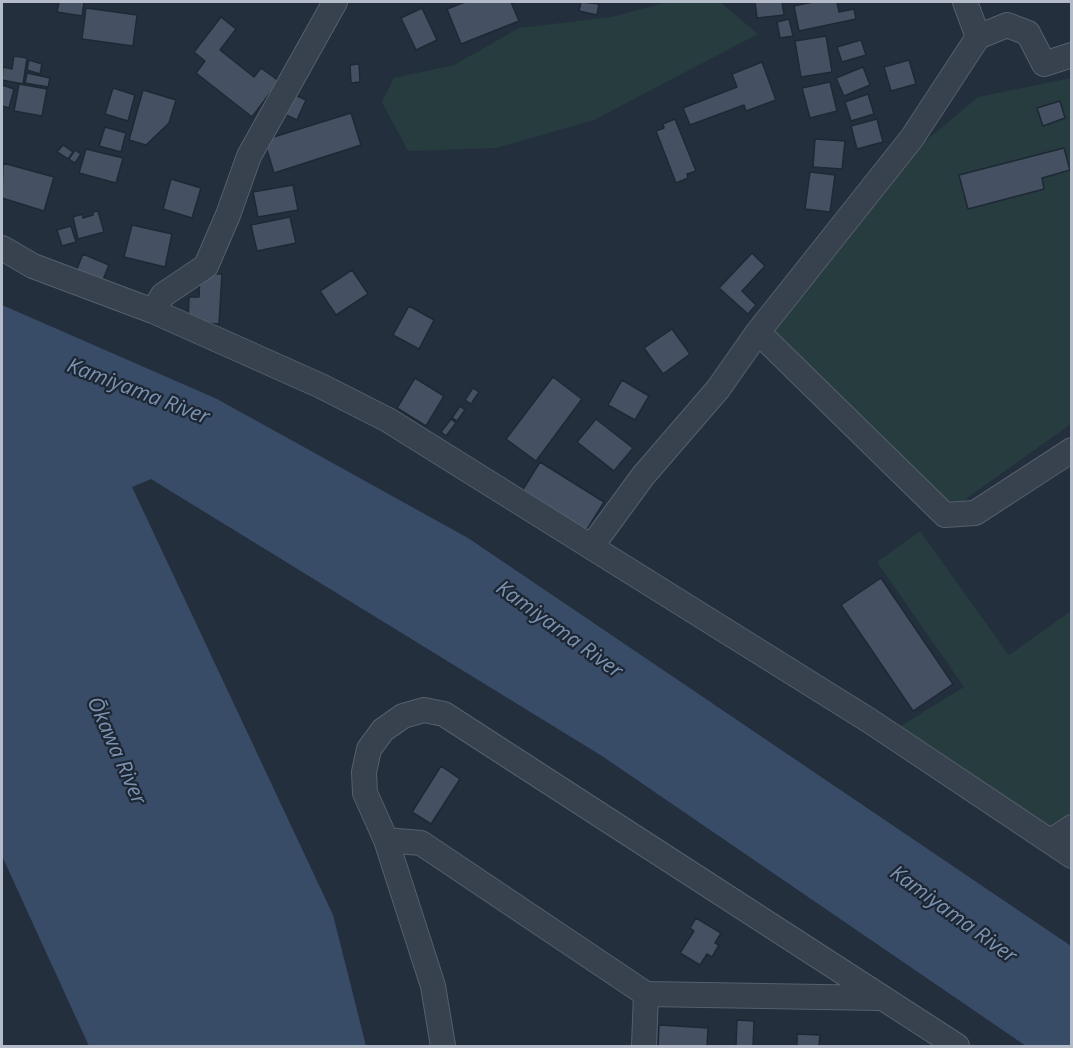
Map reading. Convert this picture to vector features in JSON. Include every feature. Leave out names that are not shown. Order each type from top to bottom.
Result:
[{"type":"street","points":[[153,311],[163,294],[206,266],[228,215],[249,156],[335,2]]},
{"type":"street","points":[[964,2],[978,37]]},
{"type":"street","points":[[591,547],[643,476],[718,389],[758,332],[912,138],[978,37],[1007,25],[1028,33],[1044,64],[1071,55]]},
{"type":"street","points":[[2,248],[33,266],[153,311],[321,386],[388,420],[870,721],[1071,856]]},
{"type":"street","points":[[758,332],[945,515],[975,513],[1071,450]]},
{"type":"street","points":[[443,1047],[433,986],[386,840],[365,794],[364,771],[369,748],[382,730],[403,716],[424,710],[444,714],[957,1047]]},
{"type":"street","points":[[1051,841],[1071,827]]},
{"type":"street","points":[[386,840],[421,843],[646,994],[880,998]]},
{"type":"street","points":[[644,1047],[646,994]]},
{"type":"green space","points":[[667,2],[720,2],[758,34],[594,120],[496,148],[408,151],[382,102],[394,78],[454,65],[519,28],[612,17]]},
{"type":"green space","points":[[1071,78],[1071,424],[956,506],[896,460],[828,395],[777,368],[744,328],[843,210],[978,97]]},
{"type":"green space","points":[[920,531],[1009,655],[1071,611],[1071,845],[899,727],[964,687],[877,562]]},
{"type":"water","points":[[2,305],[217,399],[468,538],[1071,946],[1071,1046],[1026,1046],[602,756],[151,479],[132,487],[333,915],[366,1046],[89,1046],[2,856]]},
{"type":"building","points":[[59,2],[84,2],[82,16],[57,12]]},
{"type":"building","points":[[465,2],[511,2],[519,21],[461,44],[447,9]]},
{"type":"building","points":[[581,2],[599,4],[597,15],[579,11]]},
{"type":"building","points":[[755,2],[782,2],[784,15],[757,18]]},
{"type":"building","points":[[813,2],[837,2],[839,12],[854,9],[856,19],[799,31],[794,6]]},
{"type":"building","points":[[86,8],[137,15],[133,46],[82,39]]},
{"type":"building","points":[[422,8],[437,40],[416,50],[401,18]]},
{"type":"building","points":[[221,17],[236,29],[220,50],[254,77],[261,68],[279,81],[252,117],[196,73],[205,61],[194,52]]},
{"type":"building","points":[[789,19],[793,36],[780,38],[777,22]]},
{"type":"building","points":[[826,36],[832,72],[801,77],[795,41]]},
{"type":"building","points":[[861,40],[866,55],[842,62],[837,47]]},
{"type":"building","points":[[14,56],[27,58],[23,84],[2,80],[3,67],[12,69]]},
{"type":"building","points":[[29,60],[42,64],[40,74],[27,70]]},
{"type":"building","points":[[909,60],[916,84],[891,91],[884,67]]},
{"type":"building","points":[[762,62],[776,100],[746,111],[744,105],[690,125],[683,108],[737,87],[732,74]]},
{"type":"building","points":[[359,64],[360,82],[351,83],[350,65]]},
{"type":"building","points":[[863,67],[870,85],[844,96],[836,78]]},
{"type":"building","points":[[27,73],[50,78],[48,87],[25,83]]},
{"type":"building","points":[[830,82],[837,111],[810,118],[802,88]]},
{"type":"building","points":[[19,84],[47,89],[42,116],[14,111]]},
{"type":"building","points":[[2,85],[14,89],[9,108],[2,106]]},
{"type":"building","points":[[113,88],[135,95],[128,121],[105,114]]},
{"type":"building","points":[[143,90],[176,100],[169,123],[146,145],[129,140]]},
{"type":"building","points":[[293,94],[306,100],[297,120],[284,114]]},
{"type":"building","points":[[868,94],[874,114],[851,121],[845,102]]},
{"type":"building","points":[[1060,101],[1065,118],[1043,126],[1037,108]]},
{"type":"building","points":[[351,113],[361,145],[274,173],[264,140]]},
{"type":"building","points":[[675,119],[696,171],[687,174],[688,178],[676,183],[656,131],[664,128],[663,124]]},
{"type":"building","points":[[877,119],[883,142],[857,149],[851,126]]},
{"type":"building","points":[[105,127],[126,133],[121,152],[99,146]]},
{"type":"building","points":[[815,139],[845,141],[842,169],[813,167]]},
{"type":"building","points":[[63,145],[73,152],[68,159],[57,152]]},
{"type":"building","points":[[1064,148],[1070,170],[1042,178],[1044,189],[968,209],[959,175]]},
{"type":"building","points":[[86,149],[123,158],[116,183],[79,173]]},
{"type":"building","points":[[75,150],[81,154],[75,163],[69,159]]},
{"type":"building","points":[[3,163],[54,177],[44,211],[2,198]]},
{"type":"building","points":[[810,172],[835,175],[830,212],[805,209]]},
{"type":"building","points":[[171,179],[201,188],[192,218],[163,209]]},
{"type":"building","points":[[293,185],[298,210],[258,217],[253,192]]},
{"type":"building","points":[[98,211],[104,232],[78,239],[73,217],[82,214],[83,218]]},
{"type":"building","points":[[290,217],[296,243],[257,251],[251,225]]},
{"type":"building","points":[[132,225],[172,234],[165,267],[124,257]]},
{"type":"building","points":[[71,226],[76,242],[62,246],[57,230]]},
{"type":"building","points":[[752,253],[765,266],[742,291],[756,305],[748,314],[719,288]]},
{"type":"building","points":[[83,254],[109,265],[100,287],[74,276]]},
{"type":"building","points":[[352,270],[368,294],[336,315],[320,291]]},
{"type":"building","points":[[200,273],[222,274],[219,324],[188,322],[189,297],[199,297]]},
{"type":"building","points":[[409,306],[434,320],[419,349],[393,335]]},
{"type":"building","points":[[672,329],[690,354],[663,374],[644,348]]},
{"type":"building","points":[[553,377],[582,399],[536,461],[506,439]]},
{"type":"building","points":[[415,378],[444,396],[426,426],[397,408]]},
{"type":"building","points":[[622,380],[649,396],[635,420],[608,405]]},
{"type":"building","points":[[473,388],[479,392],[471,404],[465,400]]},
{"type":"building","points":[[460,406],[465,410],[457,421],[452,418]]},
{"type":"building","points":[[451,419],[456,423],[446,436],[441,432]]},
{"type":"building","points":[[596,419],[633,448],[614,471],[577,442]]},
{"type":"building","points":[[540,462],[604,502],[586,531],[522,491]]},
{"type":"building","points":[[881,578],[953,684],[913,711],[841,605]]},
{"type":"building","points":[[441,766],[460,779],[431,824],[412,812]]},
{"type":"building","points":[[696,918],[721,933],[715,943],[719,945],[712,957],[707,954],[700,965],[680,953],[694,931],[690,928]]},
{"type":"building","points":[[737,1020],[754,1021],[753,1046],[736,1046]]},
{"type":"building","points":[[659,1025],[708,1028],[707,1046],[658,1046]]},
{"type":"building","points":[[797,1034],[820,1035],[819,1046],[797,1046]]},
{"type":"water label","name":"Kamiyama River","points":[[138,392]]},
{"type":"water label","name":"Kamiyama River","points":[[559,630]]},
{"type":"water label","name":"Ōkawa River","points":[[116,751]]},
{"type":"water label","name":"Kamiyama River","points":[[953,915]]}]
